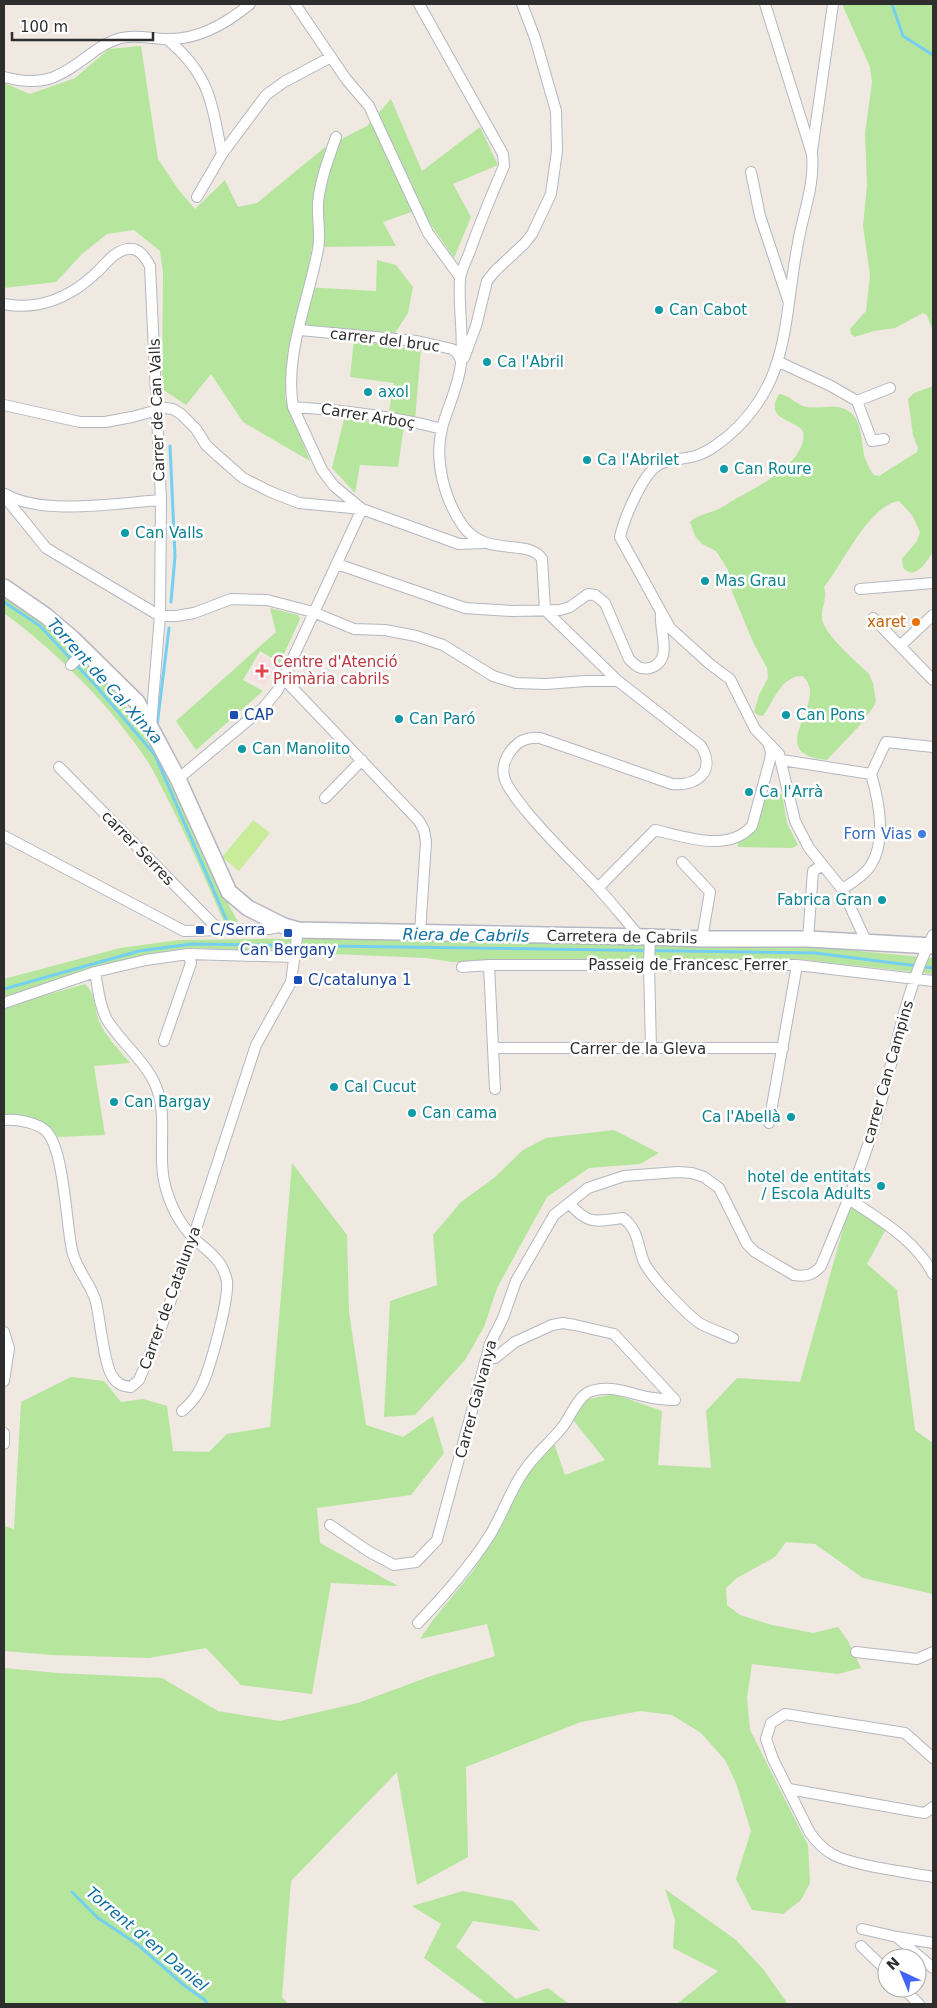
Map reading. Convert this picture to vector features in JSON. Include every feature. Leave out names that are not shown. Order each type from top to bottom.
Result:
[{"type":"street","points":[[4,77],[27,82],[43,82],[58,77],[111,41],[139,35],[167,39],[200,33],[224,23],[250,4]]},
{"type":"street","points":[[295,4],[346,78],[370,106],[428,233],[460,278]]},
{"type":"street","points":[[419,4],[503,154],[504,166],[460,278],[461,363]]},
{"type":"street","points":[[483,543],[473,537],[462,525],[442,480],[440,458],[442,429],[461,363],[476,326],[487,281],[495,270],[524,244],[532,234],[539,223],[551,194],[557,151],[556,111],[544,68],[522,4]]},
{"type":"street","points":[[765,4],[812,154]]},
{"type":"street","points":[[833,4],[812,154],[812,183],[797,244],[779,362],[760,400],[728,436],[714,447],[697,456],[655,466],[645,479],[622,528],[620,537],[670,628],[710,665],[730,680],[750,722],[779,754],[782,760],[795,821],[809,848],[842,889],[866,941]]},
{"type":"street","points":[[167,39],[181,51],[204,82],[210,96],[222,154]]},
{"type":"street","points":[[197,197],[222,154],[266,95],[284,82],[331,57]]},
{"type":"street","points":[[336,137],[325,170],[318,203],[319,247],[293,360],[291,396],[293,407],[322,470],[334,486],[362,509]]},
{"type":"street","points":[[751,172],[760,216],[789,304]]},
{"type":"street","name":"Carrer de Can Valls","points":[[4,304],[29,306],[52,302],[76,289],[120,252],[128,249],[138,251],[145,256],[150,266],[155,410],[161,500],[160,616],[151,726]]},
{"type":"street","name":"carrer del bruc","points":[[300,330],[417,341],[452,349],[458,354],[461,363]]},
{"type":"street","points":[[779,362],[831,386],[857,401],[872,441],[884,439]]},
{"type":"street","points":[[857,401],[890,388]]},
{"type":"street","points":[[4,406],[80,422],[105,422],[165,408],[174,409],[181,414],[218,456],[243,478],[271,492],[299,503],[362,509],[459,544],[483,543],[531,550],[538,553],[542,560],[545,610],[618,682],[701,746],[707,756],[707,765],[696,781],[685,785],[672,784],[540,738],[532,738],[514,746],[508,754],[503,768],[505,780],[515,797],[546,836],[647,939],[651,1050]]},
{"type":"street","name":"Carrer Arboç","points":[[293,407],[375,417],[442,429]]},
{"type":"street","points":[[4,495],[17,501],[67,507],[161,500]]},
{"type":"street","points":[[4,495],[46,548],[160,616],[194,613],[231,599],[267,600],[313,612],[354,629],[385,630],[416,636],[443,645],[493,676],[516,683],[618,682]]},
{"type":"street","points":[[178,779],[264,707],[278,690],[362,509]]},
{"type":"street","points":[[337,564],[465,608],[512,611],[560,610],[570,607],[588,594],[595,594],[605,603],[629,660],[642,669],[651,668],[659,664],[663,656],[664,645],[660,625],[661,614]]},
{"type":"street","points":[[860,589],[933,583]]},
{"type":"street","name":"Carretera de Cabrils","points":[[4,588],[46,616],[82,654],[137,702],[178,779],[229,892],[248,908],[293,931],[420,932],[647,939],[808,939],[930,945]]},
{"type":"street","points":[[901,645],[933,615]]},
{"type":"street","points":[[873,618],[933,680]]},
{"type":"street","points":[[70,665],[82,654]]},
{"type":"street","points":[[283,678],[419,821],[424,830],[426,842],[420,932]]},
{"type":"street","points":[[842,889],[855,881],[870,867],[878,852],[880,828],[877,792],[871,774],[886,742],[933,747]]},
{"type":"street","points":[[598,888],[656,830],[714,842],[745,834],[752,826],[770,760],[771,752],[768,744]]},
{"type":"street","points":[[325,798],[362,760]]},
{"type":"street","points":[[782,760],[871,774]]},
{"type":"street","name":"carrer Serres","points":[[59,767],[218,929]]},
{"type":"street","points":[[4,836],[184,931],[218,929],[293,931]]},
{"type":"street","points":[[682,862],[710,892],[702,939]]},
{"type":"street","points":[[808,939],[813,872],[823,865]]},
{"type":"street","name":"Carrer de Catalunya","points":[[4,1120],[14,1119],[31,1124],[46,1131],[52,1141],[58,1156],[72,1253],[82,1275],[92,1289],[111,1375],[120,1385],[131,1387],[139,1380],[162,1325],[193,1238],[256,1045],[291,982],[295,955],[293,931]]},
{"type":"street","name":"carrer Can Campins","points":[[849,1199],[876,1120],[916,974],[930,945]]},
{"type":"street","points":[[164,1041],[191,963],[188,954]]},
{"type":"street","points":[[4,1000],[95,972],[146,960],[188,954],[295,955]]},
{"type":"street","name":"Passeig de Francesc Ferrer","points":[[462,967],[649,962],[797,965],[916,974],[933,981]]},
{"type":"street","points":[[489,965],[495,1089]]},
{"type":"street","points":[[770,1123],[797,965]]},
{"type":"street","points":[[95,972],[100,1005],[107,1020],[155,1083],[160,1101],[163,1135],[161,1162],[166,1191],[178,1220],[193,1238],[213,1254],[222,1267],[227,1281],[226,1300],[206,1377],[195,1398],[182,1411]]},
{"type":"street","name":"Carrer de la Gleva","points":[[493,1048],[651,1050],[783,1048]]},
{"type":"street","name":"Carrer Galvanya","points":[[330,1524],[368,1551],[394,1565],[416,1562],[437,1540],[488,1351],[516,1281],[554,1215],[588,1188],[624,1176],[678,1172],[692,1173],[704,1177],[720,1188],[747,1244],[755,1252],[794,1275],[801,1276],[814,1274],[821,1266],[849,1199]]},
{"type":"street","points":[[849,1199],[898,1232],[928,1263],[933,1274]]},
{"type":"street","points":[[569,1203],[579,1215],[591,1222],[623,1218],[630,1224],[637,1236],[645,1262],[679,1305],[700,1323],[733,1338]]},
{"type":"street","points":[[418,1623],[447,1593],[488,1538],[498,1521],[511,1491],[525,1469],[562,1427],[581,1398],[589,1392],[618,1389],[652,1398],[676,1400],[614,1334],[563,1323],[552,1325],[515,1342],[495,1358],[488,1351]]},
{"type":"street","points":[[4,1332],[9,1348],[4,1381]]},
{"type":"street","points":[[4,1433],[4,1444]]},
{"type":"street","points":[[856,1652],[917,1659],[933,1652]]},
{"type":"street","points":[[933,1758],[905,1733],[785,1714],[771,1722],[766,1739],[773,1759],[810,1833],[818,1843],[832,1854],[848,1861],[933,1877]]},
{"type":"street","points":[[788,1789],[925,1813],[933,1807]]},
{"type":"street","points":[[862,1929],[897,1938],[933,1943]]},
{"type":"street","points":[[897,1938],[933,1968]]},
{"type":"street","points":[[861,1946],[877,1961]]},
{"type":"shaded area","name":"Centre d'Atenció Primària cabrils","points":[[260,656],[276,664],[265,686],[249,679]]},
{"type":"green space","points":[[842,4],[933,4],[933,332],[927,315],[923,313],[895,328],[874,331],[854,337],[851,334],[850,329],[866,311],[870,275],[863,226],[867,185],[865,133],[872,82],[870,67]]},
{"type":"green space","points":[[141,46],[158,159],[178,189],[195,209],[225,180],[238,207],[257,203],[324,148],[367,126],[391,99],[422,171],[480,127],[498,165],[453,184],[471,217],[454,258],[420,209],[383,222],[396,246],[312,247],[305,287],[376,291],[377,260],[396,265],[413,287],[408,313],[395,333],[395,347],[421,349],[415,420],[405,419],[398,467],[360,465],[355,493],[332,468],[344,419],[387,422],[394,383],[350,377],[355,331],[295,327],[285,398],[310,461],[243,422],[211,374],[186,405],[162,389],[163,273],[160,251],[134,230],[107,234],[82,254],[56,282],[4,288],[4,83],[30,94],[75,78],[109,49]]},
{"type":"green space","points":[[933,386],[933,552],[920,569],[912,572],[903,568],[902,559],[917,541],[920,532],[912,515],[899,501],[888,505],[867,524],[824,587],[825,595],[822,618],[824,625],[834,640],[869,674],[873,683],[876,701],[861,724],[827,760],[808,756],[799,748],[797,737],[806,712],[809,686],[802,676],[795,677],[783,685],[763,716],[754,712],[759,695],[768,678],[767,668],[753,642],[733,594],[728,578],[728,570],[716,551],[702,544],[695,536],[690,522],[721,508],[765,482],[789,464],[797,454],[803,443],[803,431],[777,414],[775,403],[779,394],[807,407],[838,407],[849,411],[858,422],[868,465],[874,475],[879,476],[917,452],[918,448],[913,435],[908,399],[914,393]]},
{"type":"green space","points":[[4,594],[65,642],[114,692],[139,724],[158,756],[208,867],[238,922],[225,924],[197,860],[151,766],[117,721],[82,681],[44,645],[4,613]]},
{"type":"green space","points":[[270,608],[298,615],[300,619],[280,663],[260,651],[243,680],[263,691],[196,750],[176,721],[276,632]]},
{"type":"green space","points":[[765,789],[782,794],[787,823],[798,845],[792,848],[738,847],[738,839],[748,836],[755,827]]},
{"type":"green space","points":[[253,820],[270,833],[239,871],[222,857]]},
{"type":"green space","points":[[412,937],[646,945],[815,947],[933,958],[933,974],[796,959],[452,962],[426,958],[194,948],[159,954],[4,999],[4,979],[120,948],[179,940]]},
{"type":"green space","points":[[85,984],[93,997],[101,1026],[130,1063],[94,1066],[105,1135],[58,1137],[53,1131],[34,1119],[12,1115],[4,1116],[4,1010],[15,1004]]},
{"type":"green space","points":[[614,1130],[659,1153],[640,1164],[589,1168],[547,1197],[497,1288],[484,1327],[465,1360],[415,1415],[384,1417],[390,1301],[437,1285],[433,1235],[461,1202],[494,1178],[523,1150],[546,1138]]},
{"type":"green space","points":[[292,1163],[347,1235],[349,1312],[366,1425],[403,1437],[433,1416],[444,1453],[411,1495],[317,1508],[320,1543],[398,1586],[331,1583],[312,1694],[241,1685],[206,1648],[149,1658],[52,1655],[4,1651],[4,1526],[14,1529],[21,1402],[71,1377],[104,1381],[121,1402],[143,1399],[167,1406],[173,1451],[209,1452],[227,1434],[270,1427]]},
{"type":"green space","points":[[850,1204],[886,1229],[867,1264],[897,1290],[915,1430],[933,1443],[933,1594],[863,1578],[815,1544],[786,1542],[775,1557],[737,1578],[726,1588],[727,1605],[740,1615],[772,1625],[813,1633],[838,1627],[848,1641],[861,1668],[838,1674],[752,1664],[747,1698],[750,1730],[808,1845],[810,1883],[801,1900],[783,1914],[752,1910],[736,1879],[751,1831],[736,1783],[725,1760],[701,1733],[672,1715],[640,1711],[581,1722],[466,1767],[468,1857],[417,1885],[397,1772],[291,1881],[282,1997],[288,2004],[4,2004],[4,1668],[58,1673],[162,1678],[218,1711],[280,1721],[358,1703],[431,1676],[495,1656],[487,1624],[420,1639],[473,1571],[504,1522],[515,1493],[527,1473],[554,1443],[565,1475],[605,1460],[573,1420],[588,1399],[614,1394],[662,1411],[658,1465],[711,1468],[706,1411],[737,1378],[800,1382]]},
{"type":"green space","points":[[665,1889],[736,1940],[763,1969],[788,2004],[677,2004],[718,1971],[673,1948],[675,1920]]},
{"type":"green space","points":[[463,1891],[513,1901],[540,1931],[473,1921],[456,1947],[516,1999],[548,1988],[569,2004],[487,2004],[424,1958],[441,1924],[412,1906]]},
{"type":"waterway","points":[[892,4],[903,36],[933,55]]},
{"type":"waterway","points":[[170,446],[175,556],[171,602]]},
{"type":"waterway","name":"Torrent de Cal Xinxa","points":[[4,602],[40,626],[97,687],[155,755],[226,919]]},
{"type":"waterway","points":[[157,726],[169,628]]},
{"type":"waterway","name":"Riera de Cabrils","points":[[4,989],[139,951],[192,944],[815,953],[933,968]]},
{"type":"waterway","name":"Torrent d'en Daniel","points":[[72,1892],[98,1918],[137,1944],[185,1986],[205,2000],[207,2004]]},
{"type":"place","name":"Can Cabot","points":[[659,310]]},
{"type":"place","name":"Ca l'Abril","points":[[487,362]]},
{"type":"place","name":"axol","points":[[368,392]]},
{"type":"place","name":"Ca l'Abrilet","points":[[587,460]]},
{"type":"place","name":"Can Roure","points":[[724,469]]},
{"type":"place","name":"Can Valls","points":[[125,533]]},
{"type":"place","name":"Mas Grau","points":[[705,581]]},
{"type":"place","name":"xaret","points":[[916,622]]},
{"type":"place","name":"Centre d'Atenció Primària cabrils","points":[[262,671]]},
{"type":"place","name":"CAP","points":[[234,715]]},
{"type":"place","name":"Can Pons","points":[[786,715]]},
{"type":"place","name":"Can Paró","points":[[399,719]]},
{"type":"place","name":"Can Manolito","points":[[242,749]]},
{"type":"place","name":"Ca l'Arrà","points":[[749,792]]},
{"type":"place","name":"Forn Vias","points":[[922,834]]},
{"type":"place","name":"Fabrica Gran","points":[[882,900]]},
{"type":"place","name":"C/Serra","points":[[200,930]]},
{"type":"place","name":"Can Bergany","points":[[288,933]]},
{"type":"place","name":"C/catalunya 1","points":[[298,980]]},
{"type":"place","name":"Cal Cucut","points":[[334,1087]]},
{"type":"place","name":"Can Bargay","points":[[114,1102]]},
{"type":"place","name":"Can cama","points":[[412,1113]]},
{"type":"place","name":"Ca l'Abellà","points":[[791,1117]]},
{"type":"place","name":"hotel de entitats / Escola Adults","points":[[881,1186]]}]
